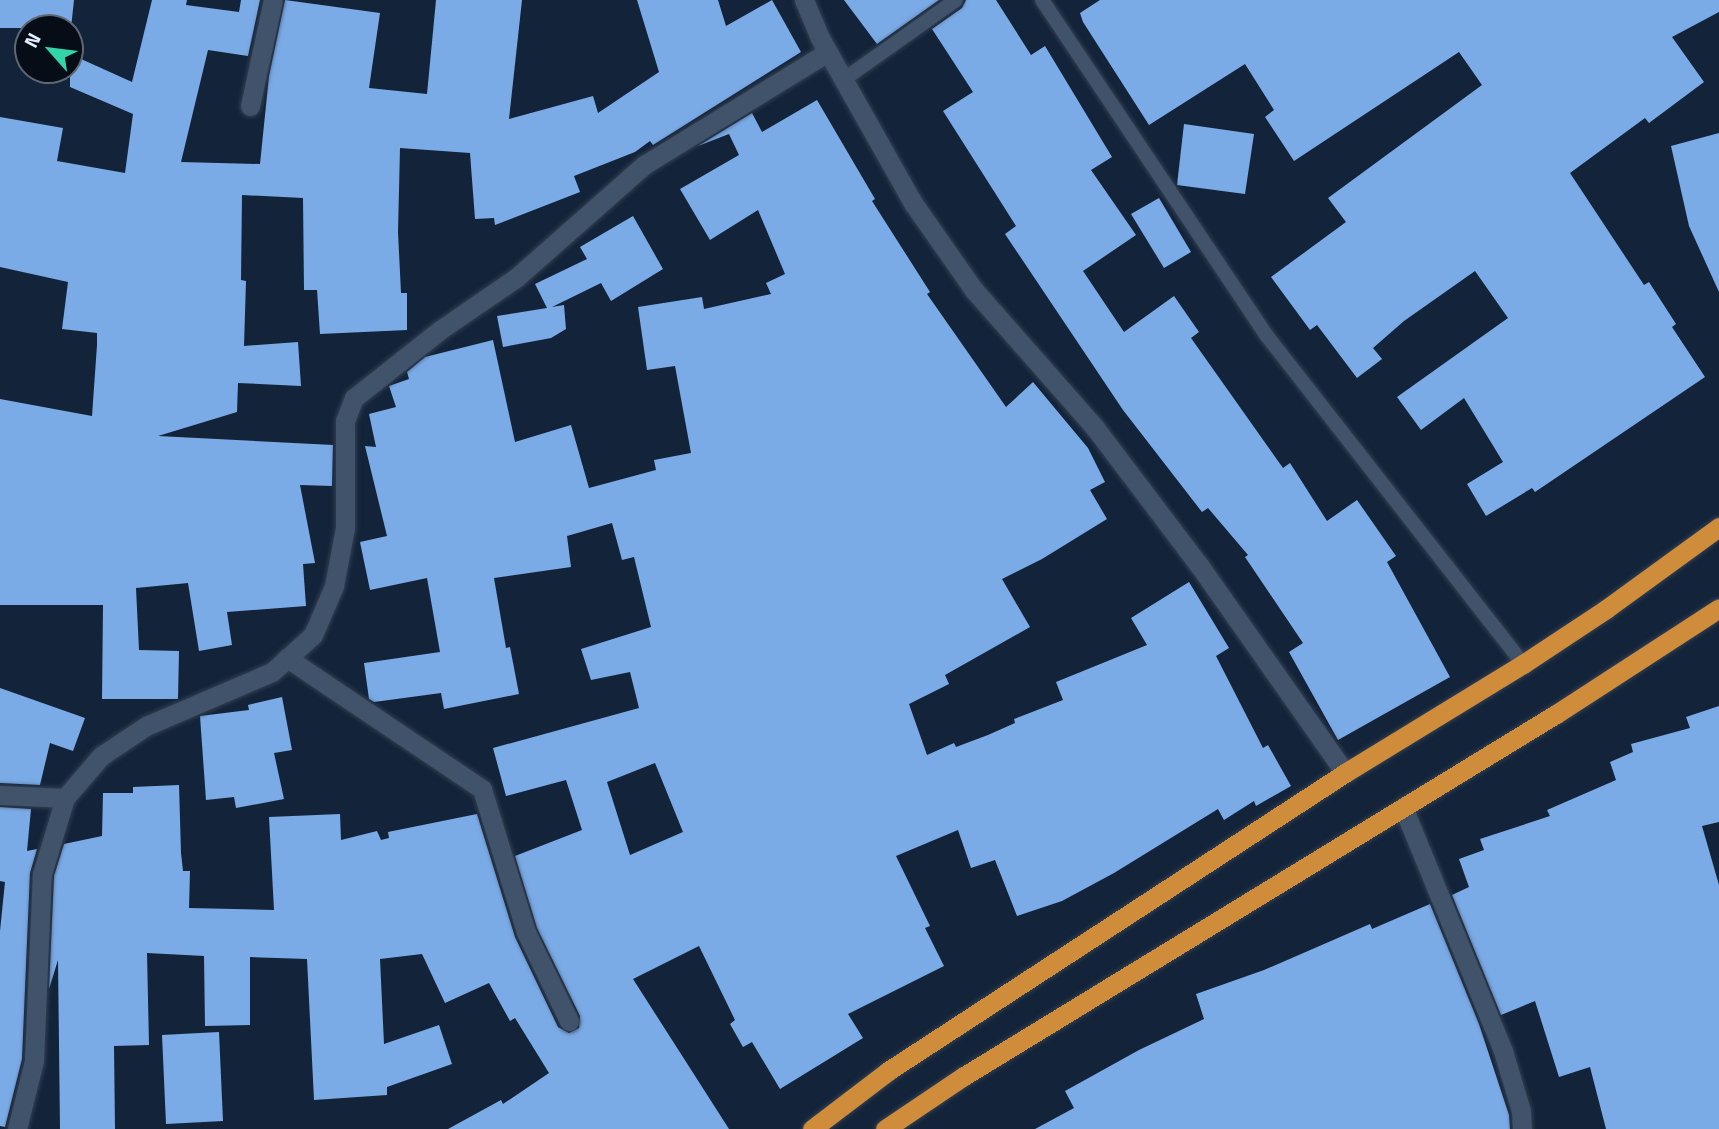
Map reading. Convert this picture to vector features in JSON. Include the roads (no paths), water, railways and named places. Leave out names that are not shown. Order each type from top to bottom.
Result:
[{"type":"highway","points":[[812,1129],[888,1071],[1345,773],[1523,664],[1606,609],[1719,527]]},
{"type":"highway","points":[[884,1129],[964,1076],[1612,679],[1719,608]]},
{"type":"street","points":[[250,106],[272,0]]},
{"type":"street","points":[[804,0],[843,80],[914,204],[974,290],[1120,461],[1199,565],[1345,773]]},
{"type":"street","points":[[18,1129],[34,1061],[42,874],[65,799],[101,756],[146,726],[272,672],[313,635],[334,586],[345,528],[345,421],[354,398],[430,337],[517,277],[644,165],[828,52]]},
{"type":"street","points":[[287,658],[482,789],[526,932],[569,1021]]},
{"type":"street","points":[[0,795],[65,799]]},
{"type":"street","points":[[1403,807],[1503,1051],[1521,1111],[1522,1129]]},
{"type":"lane","points":[[843,80],[957,0]]},
{"type":"lane","points":[[1042,0],[1267,336],[1523,664]]}]
